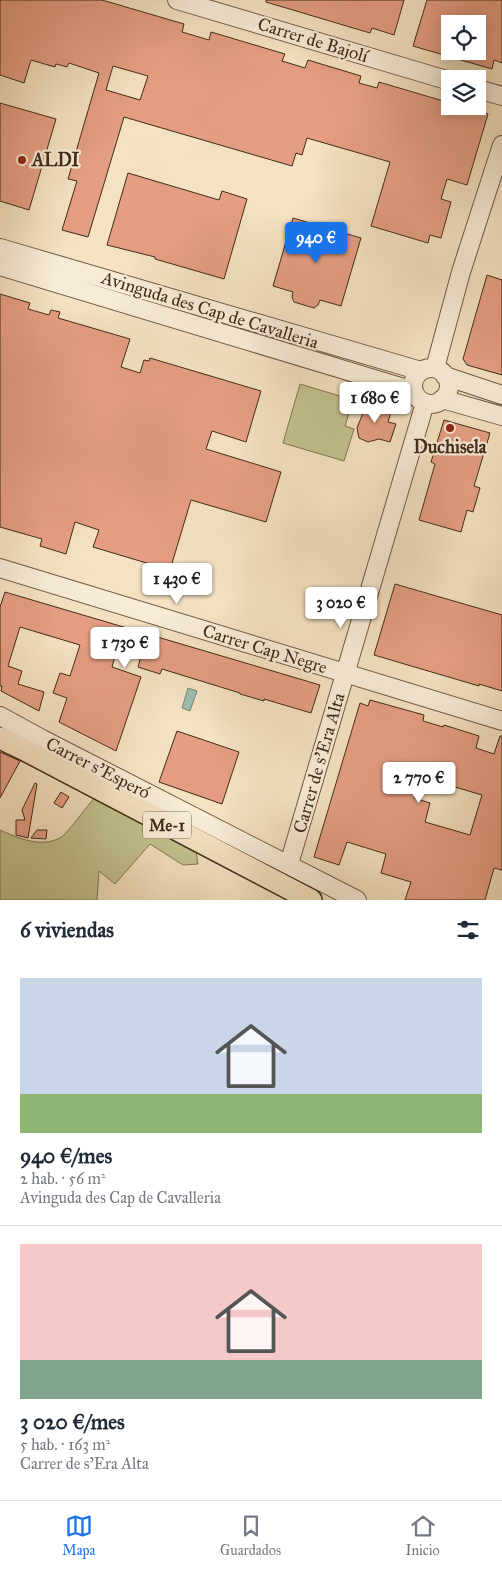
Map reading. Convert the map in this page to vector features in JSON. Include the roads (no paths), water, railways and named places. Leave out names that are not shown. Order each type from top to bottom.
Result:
[{"type":"main road","name":"Me-1","points":[[0,737],[311,900]]},
{"type":"street","name":"Carrer de Bajolí","points":[[177,0],[441,78]]},
{"type":"street","points":[[486,91],[502,96]]},
{"type":"street","points":[[434,372],[462,272],[502,145]]},
{"type":"street","name":"Avinguda des Cap de Cavalleria","points":[[0,248],[434,372],[502,395]]},
{"type":"street","name":"Avinguda des Cap de Cavalleria","points":[[0,266],[427,398],[502,416]]},
{"type":"street","points":[[434,372],[448,380],[448,391],[427,398],[414,380],[416,375],[434,372]]},
{"type":"street","name":"Carrer de s'Era Alta","points":[[289,864],[427,398]]},
{"type":"street","name":"Carrer Cap Negre","points":[[0,568],[502,721]]},
{"type":"street","name":"Carrer s'Esperó","points":[[0,716],[358,900]]},
{"type":"place","name":"ALDI","points":[[22,160]]},
{"type":"place","name":"Duchisela","points":[[450,428]]}]
